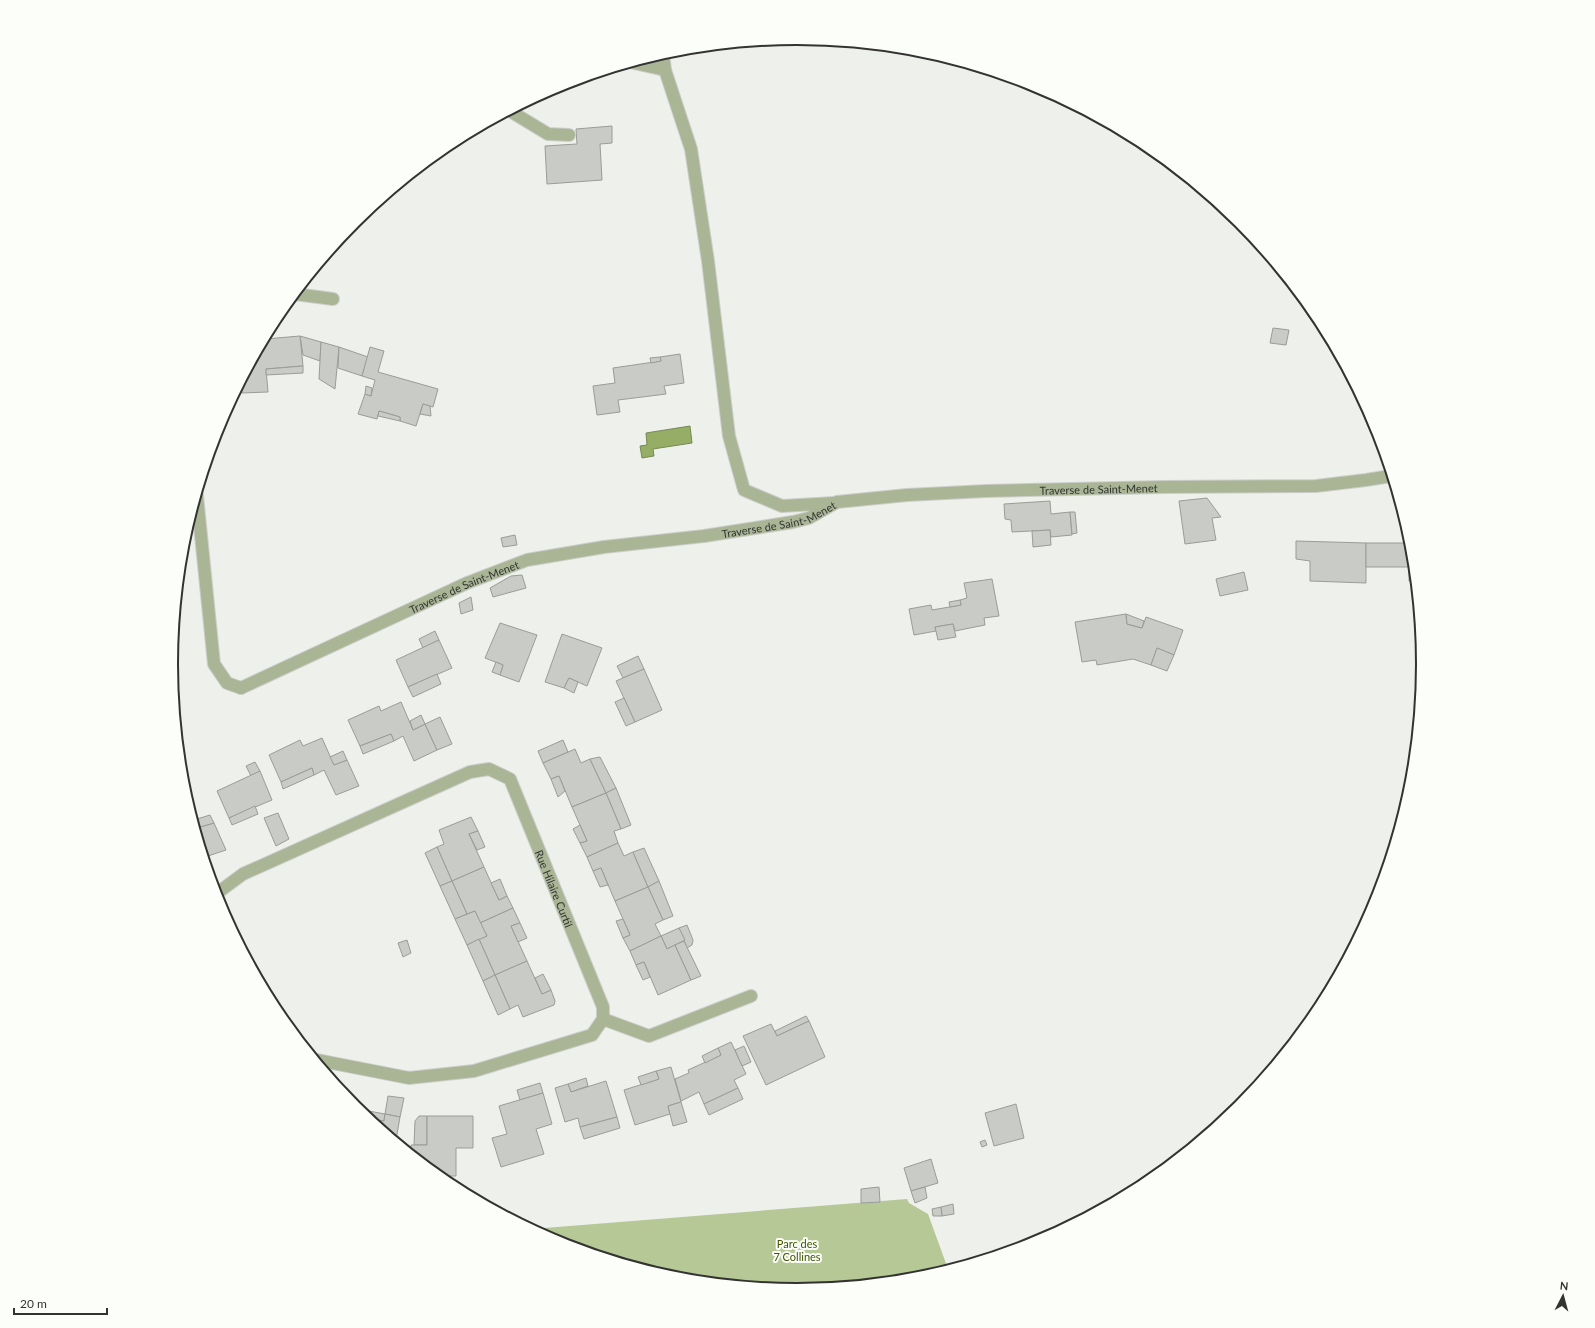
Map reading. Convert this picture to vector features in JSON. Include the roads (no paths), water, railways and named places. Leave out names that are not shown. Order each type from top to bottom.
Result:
[{"type":"street","points":[[664,60],[665,70],[691,149],[708,261],[729,436],[744,490],[782,506],[837,502]]},
{"type":"street","points":[[642,65],[665,70]]},
{"type":"street","points":[[515,114],[548,134],[569,135]]},
{"type":"street","points":[[301,295],[333,299]]},
{"type":"street","name":"Traverse de Saint-Menet","points":[[198,511],[214,664],[227,683],[241,688],[467,583],[527,560],[604,547],[704,536],[793,522],[809,518],[837,502],[907,495],[986,491],[1163,487],[1316,486],[1387,477]]},
{"type":"street","name":"Rue Hilaire Curtil","points":[[222,890],[243,874],[470,772],[489,769],[510,779],[604,1007],[603,1019]]},
{"type":"street","points":[[323,1061],[409,1078],[474,1071],[592,1035],[603,1019],[649,1036],[751,996]]},
{"type":"park label","name":"Parc des 7 Collines","points":[[797,1249]]}]
